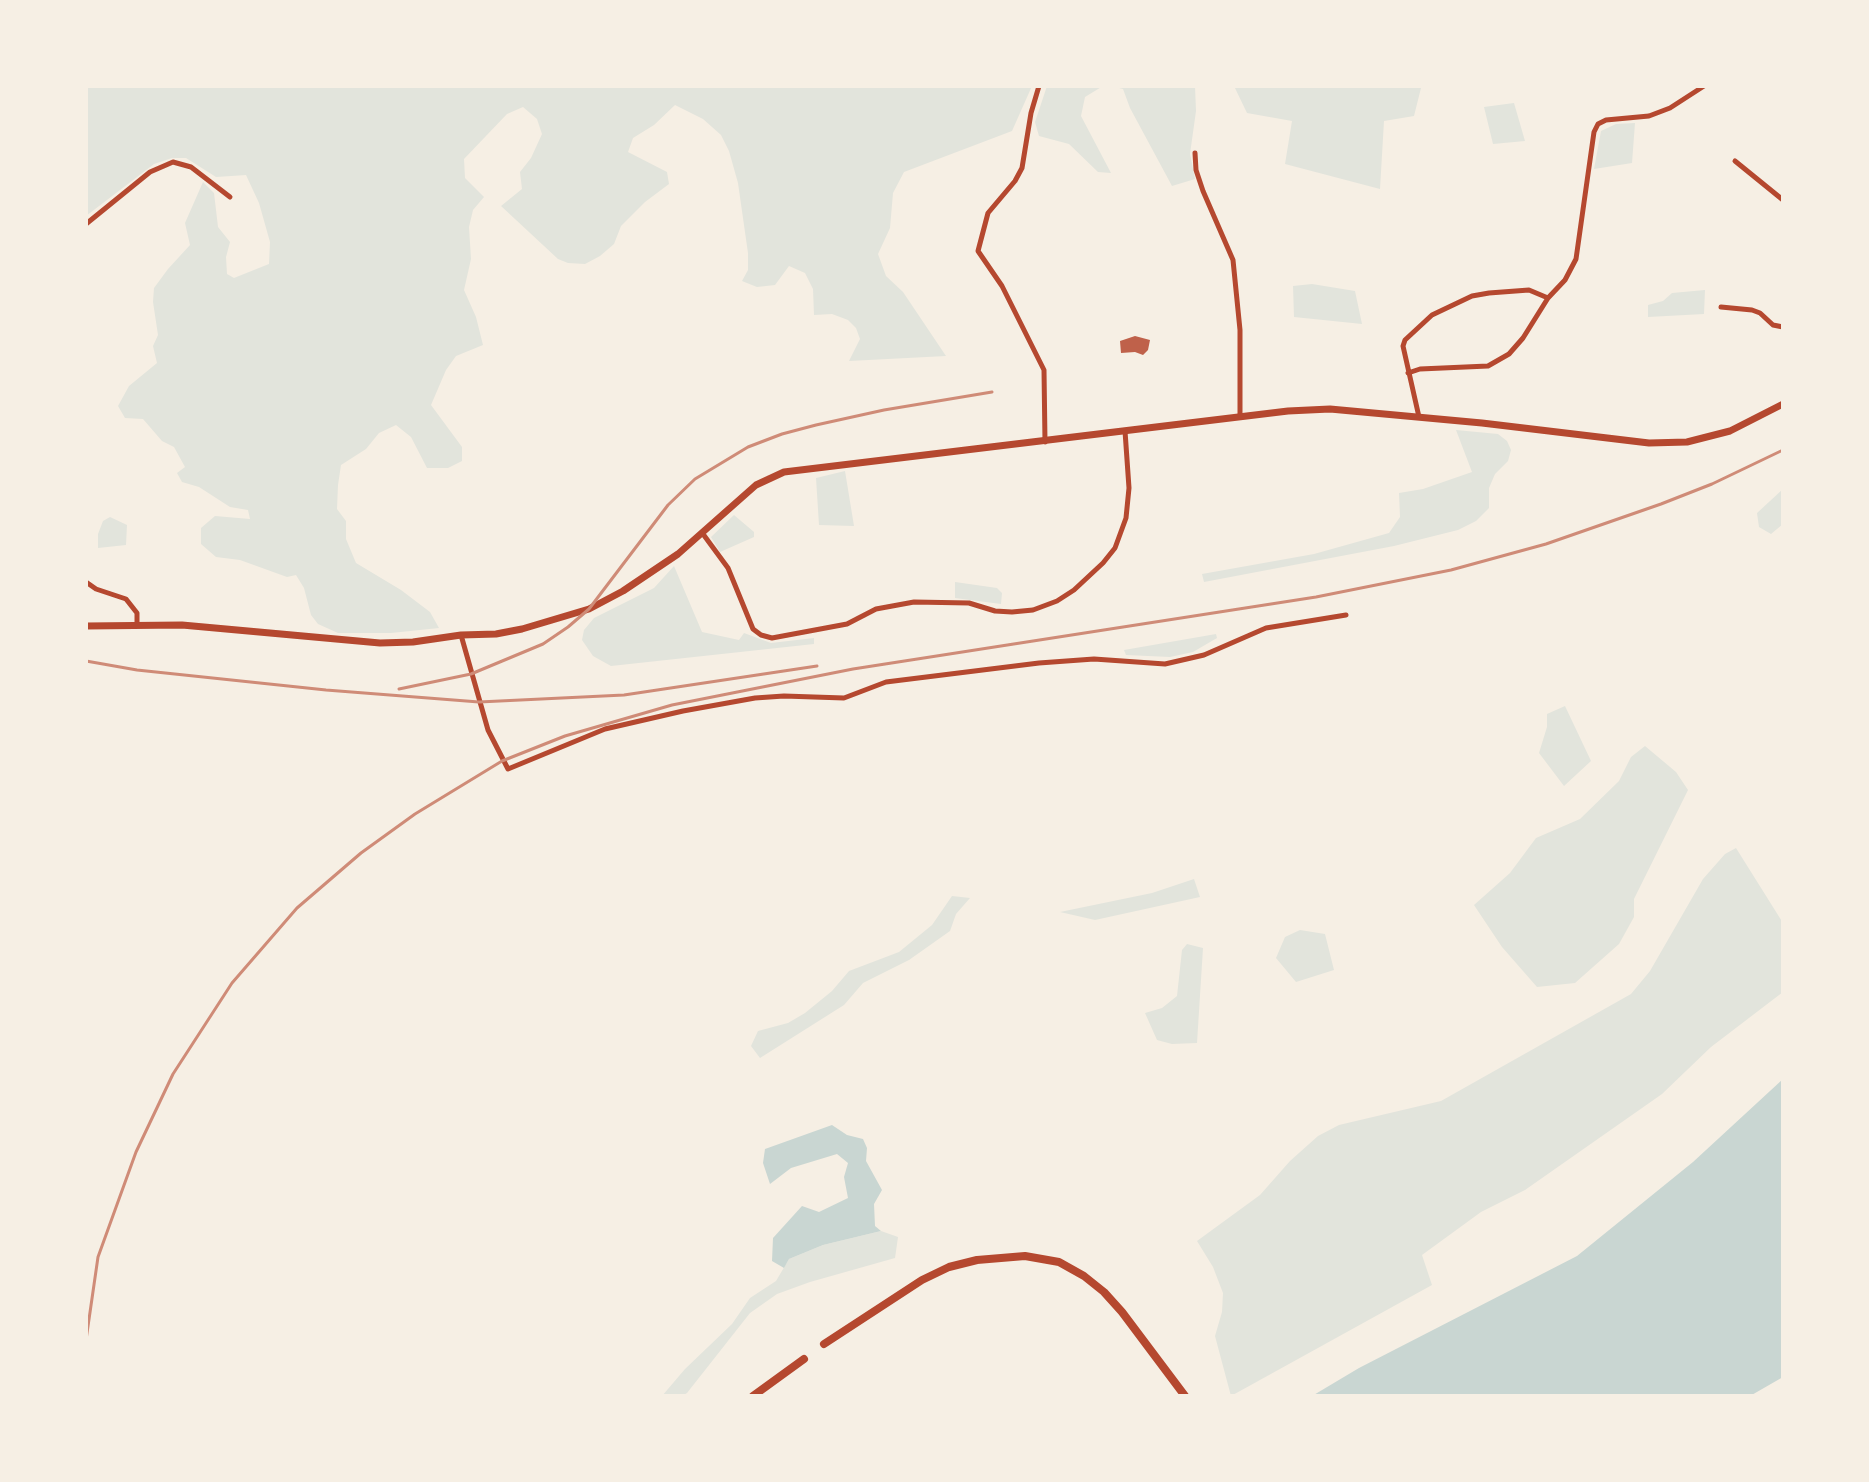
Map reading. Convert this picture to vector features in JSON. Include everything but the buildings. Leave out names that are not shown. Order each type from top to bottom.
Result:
[{"type":"highway","points":[[824,1344],[922,1280],[949,1267],[977,1260],[1025,1256],[1059,1262],[1084,1276],[1122,1312],[1185,1396]]},
{"type":"highway","points":[[753,1396],[804,1359]]},
{"type":"main road","points":[[86,626],[182,625],[380,643],[496,634],[589,609],[650,574],[703,534],[746,493],[777,474],[1240,417],[1330,409],[1649,443],[1687,442],[1730,431],[1783,404]]},
{"type":"street","points":[[1039,86],[1022,168],[988,213],[978,251],[1002,286],[1044,370],[1045,442]]},
{"type":"street","points":[[1408,373],[1441,367],[1488,366],[1499,362],[1523,338],[1548,298],[1565,280],[1576,259],[1594,132],[1598,124],[1606,120],[1649,116],[1670,108],[1704,86]]},
{"type":"street","points":[[1195,153],[1196,170],[1203,191],[1233,260],[1240,330],[1240,417]]},
{"type":"street","points":[[1735,161],[1783,200]]},
{"type":"street","points":[[86,224],[150,172],[173,162],[191,167],[230,197]]},
{"type":"street","points":[[1419,417],[1403,352],[1405,340],[1432,315],[1472,296],[1529,290],[1548,298]]},
{"type":"street","points":[[1721,307],[1752,310],[1773,325],[1783,327]]},
{"type":"street","points":[[703,534],[728,568],[753,629],[772,638],[847,624],[876,609],[914,602],[969,603],[995,611],[1033,610],[1057,601],[1074,590],[1115,548],[1126,518],[1129,488],[1125,431]]},
{"type":"street","points":[[86,582],[96,589],[126,599],[137,613],[137,625]]},
{"type":"street","points":[[461,635],[488,730],[508,769],[605,729],[741,700],[797,695],[844,698],[886,682],[1053,662],[1094,659],[1165,664],[1204,655],[1266,628],[1346,615]]},
{"type":"shaded area","points":[[86,86],[1032,86],[1012,131],[904,172],[893,193],[890,228],[878,254],[886,276],[903,292],[946,356],[849,361],[860,339],[856,328],[848,320],[832,314],[814,315],[813,289],[805,273],[789,266],[775,285],[757,287],[742,281],[748,270],[748,253],[738,183],[729,151],[721,135],[703,119],[675,105],[654,125],[633,138],[628,152],[667,172],[669,184],[621,226],[614,244],[600,256],[585,264],[558,259],[501,206],[522,189],[520,172],[531,158],[542,134],[537,119],[523,107],[507,114],[464,159],[465,178],[484,197],[473,210],[469,227],[471,259],[464,290],[476,317],[483,345],[456,356],[446,370],[431,405],[462,447],[462,461],[448,468],[427,468],[411,437],[396,425],[379,433],[366,449],[341,465],[338,485],[337,509],[346,521],[346,539],[356,563],[430,612],[439,628],[391,633],[338,633],[318,624],[311,615],[304,588],[296,575],[287,577],[240,560],[216,557],[201,544],[201,528],[215,516],[250,519],[248,510],[230,507],[199,487],[182,482],[177,473],[185,467],[174,447],[162,441],[143,419],[125,418],[118,406],[129,386],[157,363],[153,346],[158,335],[154,288],[190,245],[185,223],[203,182],[214,193],[218,227],[230,242],[226,257],[227,274],[234,278],[269,264],[270,242],[259,203],[246,175],[216,177],[186,158],[172,158],[154,164],[86,216]]},
{"type":"shaded area","points":[[1047,86],[1103,86],[1085,97],[1081,116],[1111,173],[1098,172],[1069,144],[1039,136],[1035,122]]},
{"type":"shaded area","points":[[1111,86],[1195,86],[1196,111],[1190,154],[1195,179],[1172,186],[1123,89]]},
{"type":"shaded area","points":[[1234,86],[1421,88],[1414,116],[1384,121],[1380,189],[1285,164],[1292,121],[1247,113]]},
{"type":"shaded area","points":[[1514,103],[1525,141],[1493,144],[1484,107]]},
{"type":"shaded area","points":[[1635,123],[1632,163],[1594,169],[1601,131],[1616,124]]},
{"type":"shaded area","points":[[1312,284],[1355,291],[1362,324],[1294,317],[1293,286]]},
{"type":"shaded area","points":[[1705,290],[1704,314],[1648,317],[1648,305],[1663,301],[1672,293]]},
{"type":"shaded area","points":[[1456,430],[1498,434],[1507,441],[1511,450],[1508,461],[1495,474],[1489,488],[1489,508],[1476,521],[1458,530],[1394,546],[1204,582],[1202,574],[1314,554],[1389,533],[1400,517],[1399,493],[1423,489],[1472,472]]},
{"type":"shaded area","points":[[845,471],[854,526],[819,525],[816,478]]},
{"type":"shaded area","points":[[1783,489],[1783,524],[1771,534],[1759,527],[1757,513]]},
{"type":"shaded area","points":[[734,515],[754,532],[754,537],[720,552],[711,537]]},
{"type":"shaded area","points":[[110,517],[127,525],[126,545],[98,548],[98,534],[103,521]]},
{"type":"shaded area","points":[[674,566],[702,632],[739,640],[744,633],[771,643],[814,638],[814,644],[611,666],[593,656],[582,640],[584,630],[594,618],[654,588]]},
{"type":"shaded area","points":[[955,582],[997,588],[1002,593],[1001,604],[955,598]]},
{"type":"shaded area","points":[[1216,634],[1217,638],[1193,652],[1170,657],[1126,655],[1124,650]]},
{"type":"shaded area","points":[[1565,706],[1591,761],[1564,786],[1539,753],[1547,727],[1547,714]]},
{"type":"shaded area","points":[[1645,746],[1676,772],[1688,790],[1634,899],[1634,917],[1619,944],[1575,983],[1537,987],[1502,947],[1474,905],[1510,873],[1536,838],[1580,819],[1619,781],[1631,757]]},
{"type":"shaded area","points":[[1736,848],[1783,923],[1783,992],[1711,1047],[1662,1094],[1525,1190],[1481,1212],[1422,1255],[1432,1285],[1231,1396],[1215,1336],[1222,1312],[1223,1293],[1213,1267],[1197,1241],[1260,1195],[1290,1161],[1318,1136],[1339,1125],[1441,1101],[1631,994],[1650,971],[1703,879],[1725,854]]},
{"type":"shaded area","points":[[1194,879],[1200,897],[1095,920],[1060,912],[1152,893]]},
{"type":"shaded area","points":[[952,896],[970,898],[956,914],[950,931],[909,960],[863,983],[844,1005],[760,1058],[751,1046],[758,1031],[788,1023],[805,1013],[832,991],[849,971],[899,952],[932,925]]},
{"type":"shaded area","points":[[1300,930],[1325,934],[1334,970],[1296,982],[1276,958],[1285,937]]},
{"type":"shaded area","points":[[1187,944],[1203,948],[1197,1043],[1172,1044],[1157,1040],[1145,1013],[1162,1008],[1177,996],[1182,950]]},
{"type":"shaded area","points":[[1783,1079],[1783,1377],[1750,1396],[1312,1396],[1359,1368],[1577,1256],[1693,1162]]},
{"type":"shaded area","points":[[832,1125],[847,1135],[863,1139],[867,1148],[866,1161],[882,1190],[874,1204],[875,1226],[881,1231],[823,1245],[789,1259],[784,1268],[772,1261],[773,1238],[802,1206],[819,1212],[848,1198],[844,1177],[848,1163],[837,1154],[791,1168],[770,1184],[763,1163],[765,1149]]},
{"type":"shaded area","points":[[881,1231],[898,1237],[895,1258],[777,1294],[750,1313],[687,1393],[662,1396],[732,1324],[750,1298],[776,1281],[789,1259],[823,1245]]},
{"type":"railway","points":[[399,689],[471,674],[543,644],[568,627],[589,609],[668,505],[695,479],[748,447],[816,425],[992,392]]},
{"type":"railway","points":[[86,1340],[98,1257],[136,1152],[173,1074],[232,983],[297,908],[361,853],[415,814],[502,761],[565,736],[672,705],[853,669],[1316,597],[1451,570],[1546,544],[1661,504],[1783,450]]},
{"type":"railway","points":[[86,661],[137,670],[326,690],[479,702],[624,695],[817,666]]}]
